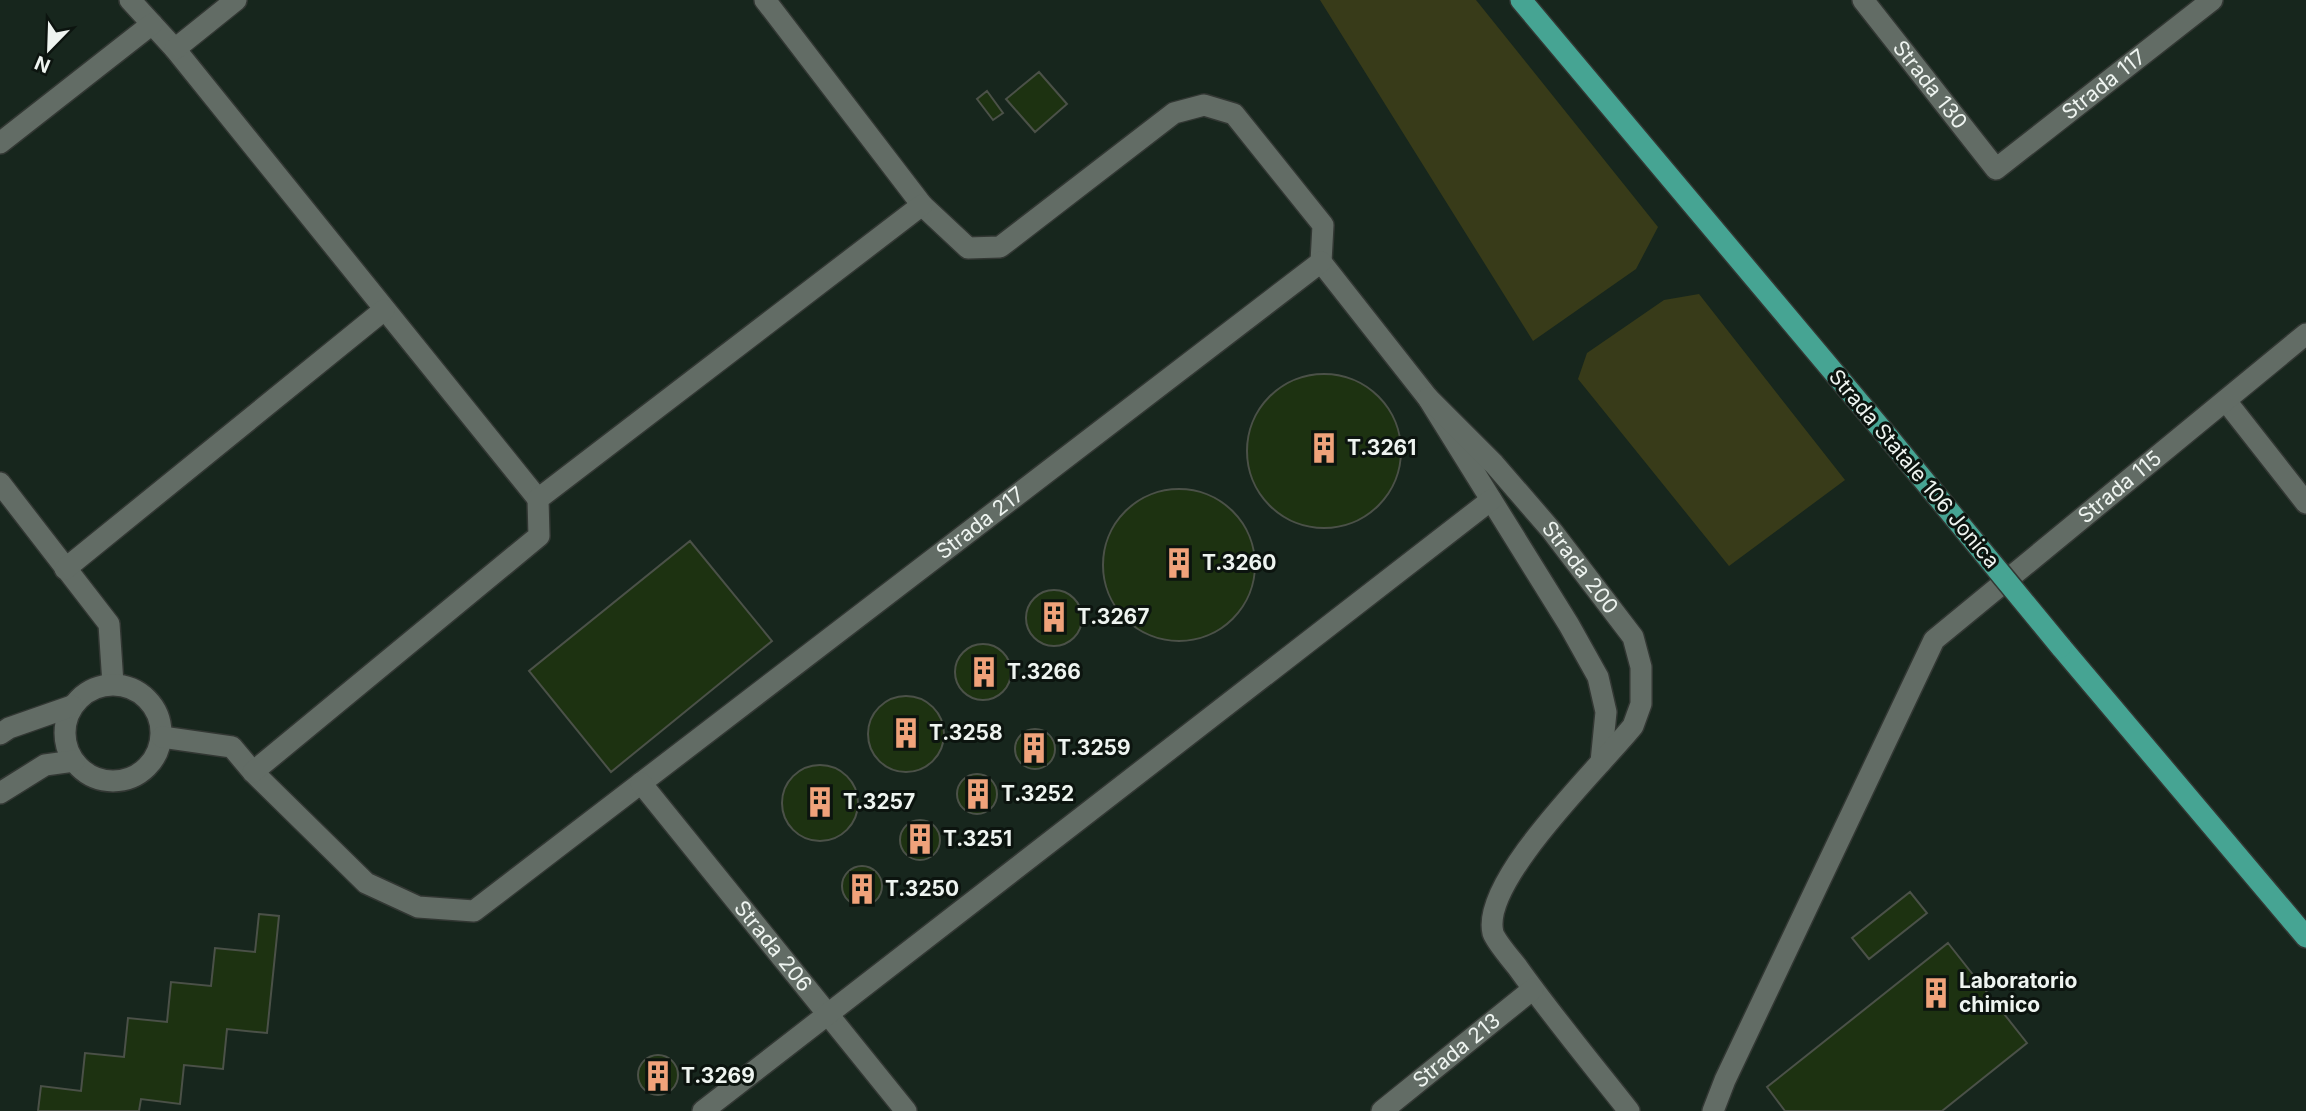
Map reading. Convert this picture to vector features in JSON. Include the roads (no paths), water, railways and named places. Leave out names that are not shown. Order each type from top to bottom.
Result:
[{"type":"main road","name":"Strada Statale 106 Jonica","points":[[1521,0],[2306,937]]},
{"type":"lane","points":[[130,0],[175,50],[538,499],[539,536],[253,772]]},
{"type":"lane","points":[[175,50],[236,0]]},
{"type":"lane","points":[[765,0],[922,205],[968,248],[1000,247],[1174,113],[1204,105],[1234,114],[1323,225],[1321,262]]},
{"type":"lane","name":"Strada 130","points":[[1863,0],[1996,169]]},
{"type":"lane","name":"Strada 117","points":[[1996,169],[2212,0]]},
{"type":"lane","points":[[0,143],[152,24]]},
{"type":"lane","points":[[538,499],[922,205]]},
{"type":"lane","name":"Strada 200","points":[[1321,262],[1427,398],[1569,625],[1598,677],[1606,712],[1601,762]]},
{"type":"lane","name":"Strada 217","points":[[162,737],[232,747],[253,772],[366,883],[418,907],[474,911],[1321,262]]},
{"type":"lane","points":[[65,569],[384,310]]},
{"type":"lane","name":"Strada 115","points":[[1725,1080],[1934,640],[2306,334]]},
{"type":"lane","name":"Strada 200","points":[[1427,398],[1494,464],[1552,531],[1633,636],[1642,667],[1641,704],[1633,726],[1524,852],[1494,910],[1493,934],[1629,1111]]},
{"type":"lane","points":[[2226,401],[2306,503]]},
{"type":"lane","points":[[0,483],[109,624],[113,684]]},
{"type":"lane","points":[[703,1111],[1491,500]]},
{"type":"lane","points":[[113,684],[129,687],[144,695],[154,707],[160,721],[162,737],[158,752],[149,765],[136,775],[122,780],[106,781],[91,776],[74,761],[65,737],[66,721],[72,706],[83,695],[97,687],[113,684]]},
{"type":"lane","points":[[0,734],[9,728],[72,706]]},
{"type":"lane","points":[[0,793],[45,765],[74,761]]},
{"type":"lane","name":"Strada 206","points":[[641,783],[906,1111]]},
{"type":"lane","name":"Strada 213","points":[[1382,1111],[1533,989]]},
{"type":"lane","points":[[1713,1111],[1725,1080]]},
{"type":"lane","points":[[1725,1080],[1726,1111]]},
{"type":"place","name":"T.3261","points":[[1324,448]]},
{"type":"place","name":"T.3260","points":[[1179,563]]},
{"type":"place","name":"T.3267","points":[[1054,617]]},
{"type":"place","name":"T.3266","points":[[984,672]]},
{"type":"place","name":"T.3258","points":[[906,733]]},
{"type":"place","name":"T.3259","points":[[1034,748]]},
{"type":"place","name":"T.3252","points":[[978,794]]},
{"type":"place","name":"T.3257","points":[[820,802]]},
{"type":"place","name":"T.3251","points":[[920,839]]},
{"type":"place","name":"T.3250","points":[[862,889]]},
{"type":"place","name":"Laboratorio chimico","points":[[1936,993]]},
{"type":"place","name":"T.3269","points":[[658,1076]]}]
